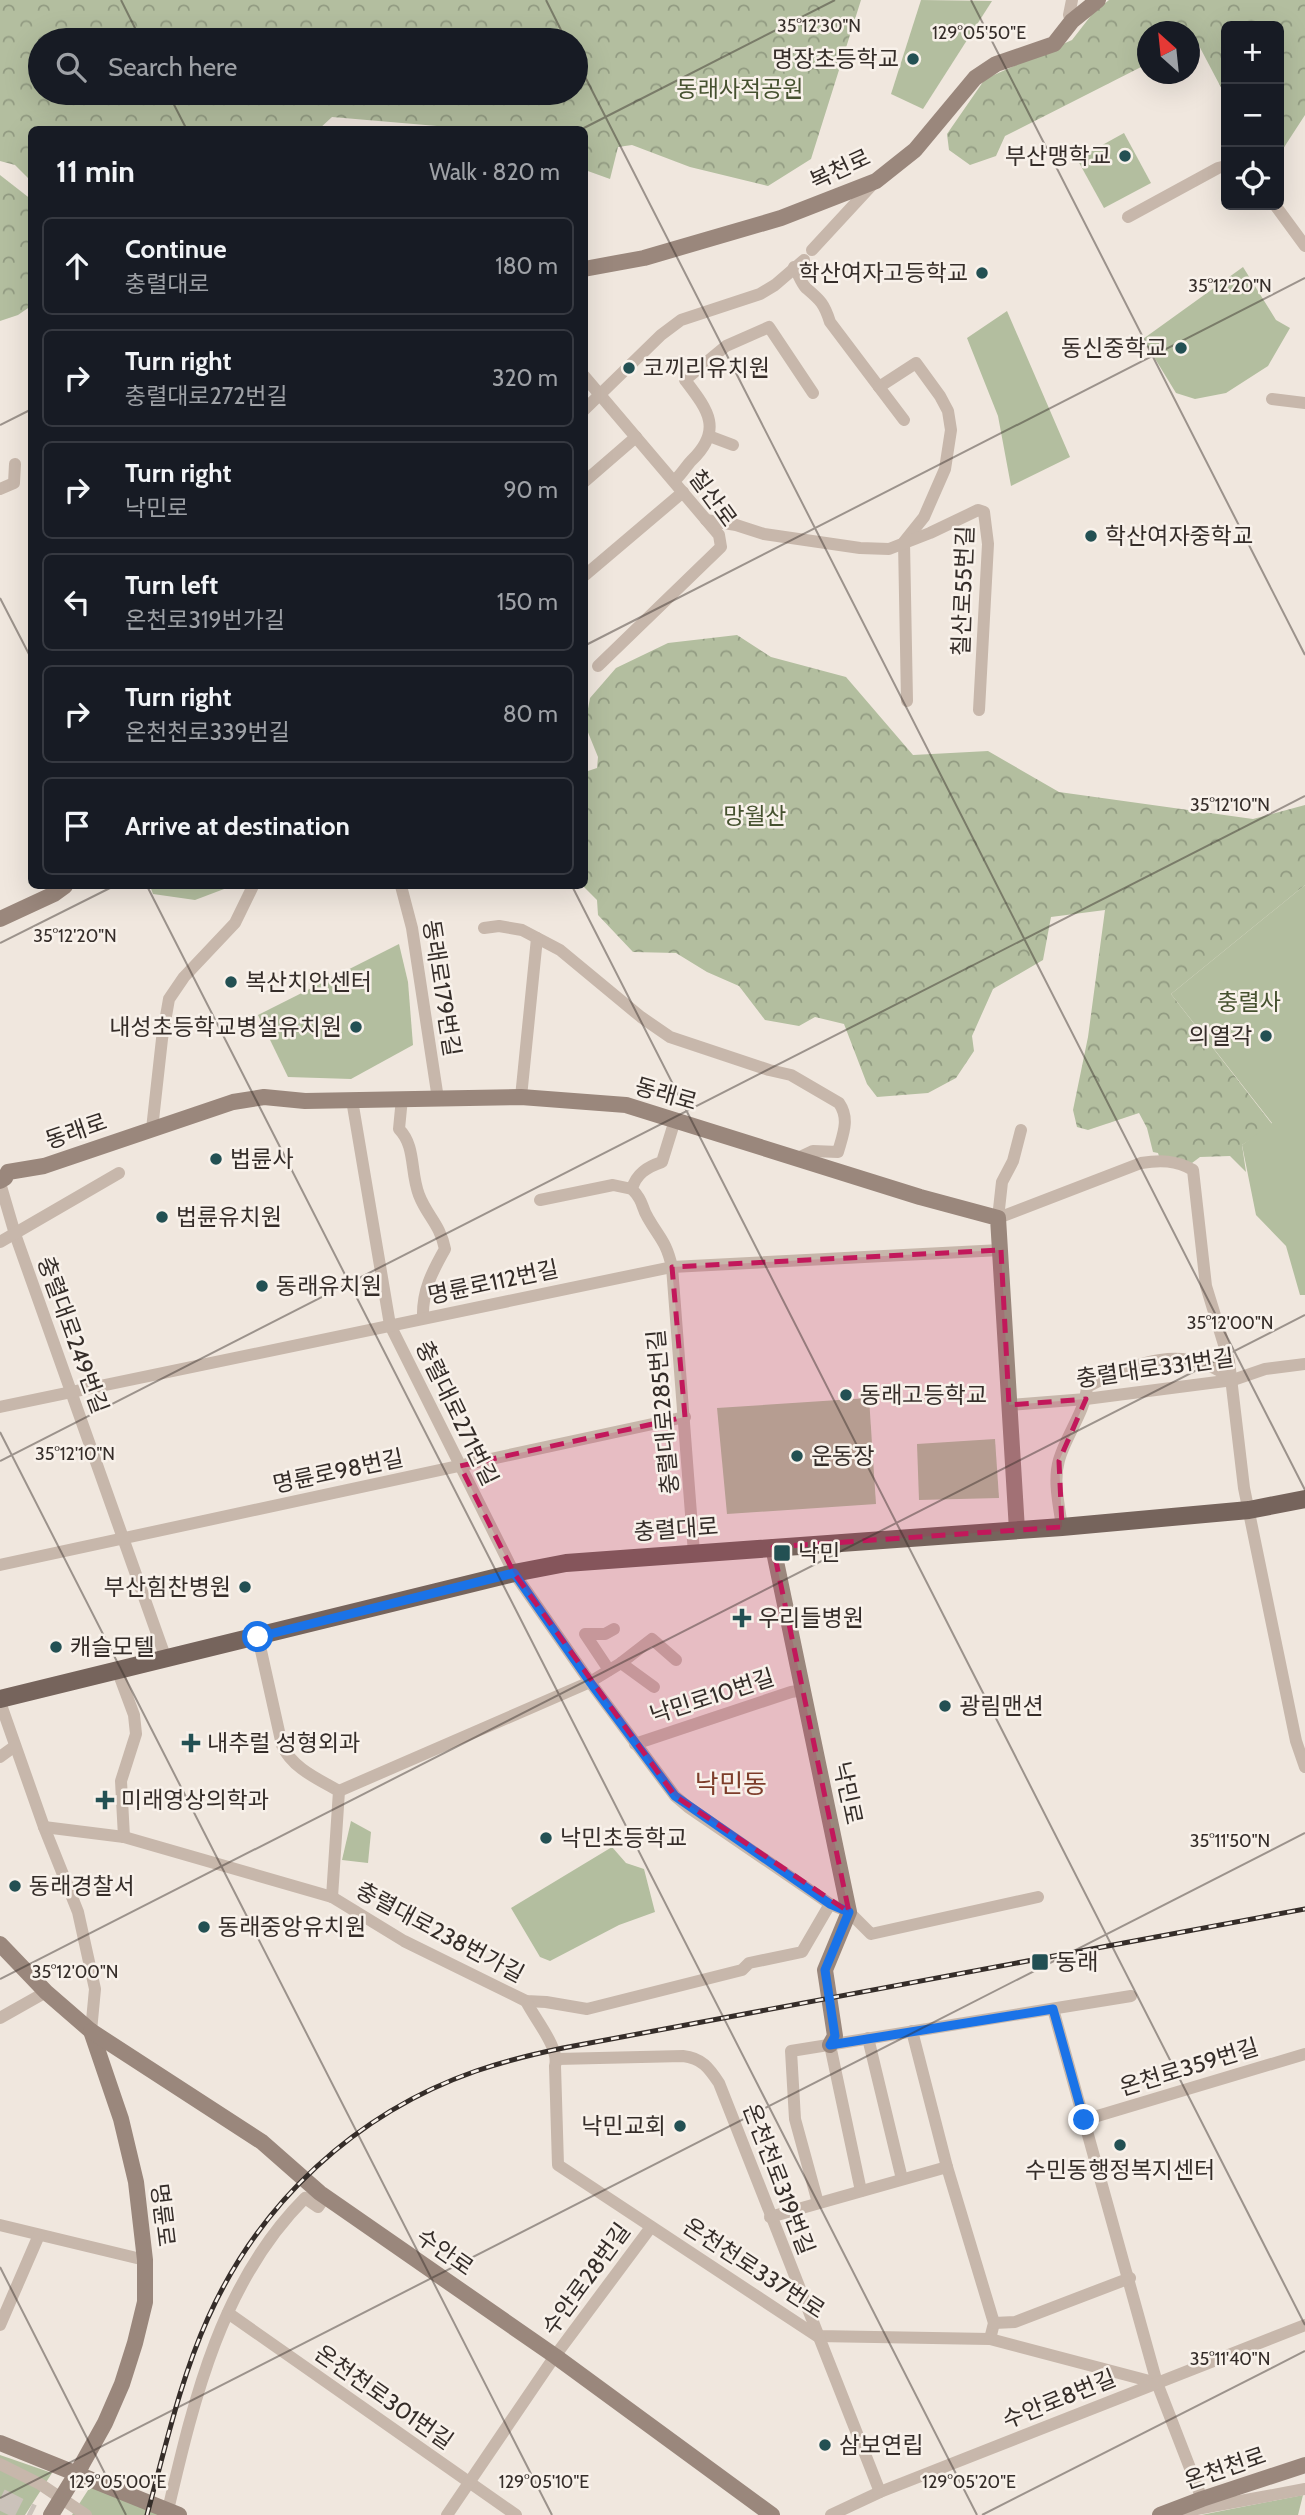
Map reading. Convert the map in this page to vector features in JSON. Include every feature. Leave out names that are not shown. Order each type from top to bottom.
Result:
[{"type":"main road","name":"복천로","points":[[588,268],[644,258],[780,218],[876,181],[915,150],[975,78],[996,64],[1054,44],[1075,19],[1098,0]]},
{"type":"main road","points":[[0,919],[61,889]]},
{"type":"main road","name":"동래로","points":[[2,1174],[44,1166],[233,1102],[264,1097],[305,1101],[521,1097],[626,1105],[796,1159],[998,1218]]},
{"type":"main road","points":[[998,1218],[1017,1530]]},
{"type":"main road","name":"충렬대로","points":[[0,1701],[514,1573],[566,1563],[1062,1527],[1305,1505]]},
{"type":"main road","name":"낙민로","points":[[774,1548],[849,1912]]},
{"type":"main road","points":[[830,2045],[835,2036],[825,1970],[849,1912]]},
{"type":"main road","points":[[0,1944],[46,1992],[91,2031]]},
{"type":"main road","name":"수안로","points":[[91,2031],[262,2142],[325,2197],[555,2356],[772,2515]]},
{"type":"main road","name":"명륜로","points":[[51,2515],[81,2466],[118,2394],[145,2302],[145,2260],[136,2182],[121,2119],[91,2031]]},
{"type":"main road","points":[[0,2443],[173,2513]]},
{"type":"main road","name":"온천천로","points":[[1162,2515],[1305,2465]]},
{"type":"street","points":[[1073,0],[1069,15],[1075,19]]},
{"type":"street","points":[[1128,217],[1221,167]]},
{"type":"street","points":[[588,406],[661,335],[681,320],[760,294],[782,279],[876,181]]},
{"type":"street","points":[[1279,210],[1305,246]]},
{"type":"street","points":[[803,259],[804,286],[816,294],[830,322],[904,420]]},
{"type":"street","points":[[675,480],[701,452],[709,436],[710,418],[705,406],[685,380],[726,346],[769,327],[813,393]]},
{"type":"street","points":[[879,387],[916,363],[948,411],[951,430],[945,469],[924,517],[904,542],[907,701]]},
{"type":"street","name":"칠산로","points":[[588,381],[675,480],[719,535],[721,547],[598,666]]},
{"type":"street","points":[[1272,399],[1305,403]]},
{"type":"street","points":[[709,436],[733,445]]},
{"type":"street","points":[[588,479],[636,437]]},
{"type":"street","points":[[0,489],[14,483],[15,464]]},
{"type":"street","points":[[588,573],[683,492]]},
{"type":"street","name":"칠산로55번길","points":[[706,520],[736,525],[764,534],[860,548],[889,549],[978,510],[984,512],[988,544],[979,710]]},
{"type":"street","points":[[152,1129],[169,999],[184,977],[235,923],[252,889]]},
{"type":"street","name":"동래로179번길","points":[[402,889],[412,928],[438,1099]]},
{"type":"street","points":[[484,928],[499,926],[522,930],[560,950],[641,1017],[670,1037],[769,1070],[791,1074],[839,1103],[846,1124],[838,1152],[813,1151],[796,1159]]},
{"type":"street","points":[[521,1097],[537,938]]},
{"type":"street","points":[[402,1098],[399,1129],[408,1138],[410,1161],[419,1195],[442,1233],[445,1249],[429,1278],[423,1303],[423,1318]]},
{"type":"street","name":"충렬대로271번길","points":[[352,1100],[390,1325],[514,1573],[590,1682],[675,1796],[830,1904],[849,1912],[871,1934],[1038,1897]]},
{"type":"street","points":[[540,1200],[613,1185],[632,1189],[635,1179],[649,1166],[662,1162],[675,1120]]},
{"type":"street","points":[[1021,1130],[1013,1161],[1002,1182],[998,1218],[1141,1163],[1161,1160],[1183,1164],[1193,1170],[1206,1286],[1233,1380],[1244,1488],[1296,1741],[1305,1767]]},
{"type":"street","points":[[0,1242],[119,1173]]},
{"type":"street","name":"충렬대로249번길","points":[[2,1174],[15,1234],[166,1659]]},
{"type":"street","name":"충렬대로285번길","points":[[632,1189],[642,1200],[646,1216],[663,1238],[672,1267],[694,1553]]},
{"type":"street","name":"명륜로112번길","points":[[0,1407],[672,1267],[1000,1250]]},
{"type":"street","points":[[1062,1527],[1056,1482],[1059,1461],[1086,1399],[1087,1387],[1158,1358],[1174,1357],[1219,1369],[1233,1380]]},
{"type":"street","name":"충렬대로331번길","points":[[1009,1405],[1086,1399],[1233,1380],[1265,1369],[1305,1364]]},
{"type":"street","name":"명륜로98번길","points":[[0,1565],[685,1417]]},
{"type":"street","points":[[614,1629],[605,1634],[585,1634],[615,1667],[654,1687]]},
{"type":"street","points":[[258,1637],[287,1756],[298,1766],[339,1791]]},
{"type":"street","points":[[339,1791],[590,1682],[652,1639],[677,1660]]},
{"type":"street","points":[[118,1672],[134,1715],[136,1734],[121,1781],[124,1837]]},
{"type":"street","name":"낙민로10번길","points":[[635,1744],[804,1690]]},
{"type":"street","points":[[0,1701],[44,1827],[78,1912],[95,1989],[91,2031]]},
{"type":"street","points":[[0,1758],[15,1746]]},
{"type":"street","points":[[332,1897],[339,1791]]},
{"type":"street","name":"충렬대로238번가길","points":[[44,1827],[124,1837],[332,1897],[404,1941],[526,2001],[546,2001],[587,2009],[742,1970],[749,1963],[802,1952],[830,1904]]},
{"type":"street","points":[[0,2018],[46,1992]]},
{"type":"street","points":[[818,2203],[795,2119],[790,2051],[1131,1996]]},
{"type":"street","name":"온천천로337번로","points":[[526,2001],[550,2042],[556,2059],[558,2165],[817,2336],[990,2339],[1157,2383]]},
{"type":"street","points":[[1053,2009],[1130,2278],[1157,2383],[1202,2499]]},
{"type":"street","points":[[912,2031],[947,2167],[994,2323],[990,2339]]},
{"type":"street","points":[[868,2038],[902,2179]]},
{"type":"street","points":[[830,2045],[861,2191]]},
{"type":"street","name":"온천로359번길","points":[[1084,2120],[1305,2054]]},
{"type":"street","name":"온천천로319번길","points":[[556,2059],[683,2056],[697,2057],[709,2068],[719,2083],[880,2492]]},
{"type":"street","points":[[770,2217],[947,2167]]},
{"type":"street","points":[[173,2513],[192,2410],[217,2335],[260,2251],[305,2198],[318,2207],[325,2197]]},
{"type":"street","points":[[0,2225],[145,2260]]},
{"type":"street","name":"수안로28번길","points":[[447,2515],[555,2356],[651,2227]]},
{"type":"street","points":[[0,2325],[39,2235]]},
{"type":"street","points":[[994,2323],[1015,2322],[1130,2278]]},
{"type":"street","name":"온천천로301번길","points":[[228,2313],[516,2515]]},
{"type":"street","name":"수안로8번길","points":[[831,2515],[880,2492],[1305,2325]]},
{"type":"street","points":[[0,2464],[40,2484],[86,2515]]},
{"type":"street","points":[[1162,2515],[1305,2489]]},
{"type":"highlighted area","points":[[1001,1250],[1009,1405],[1086,1399],[1059,1461],[1062,1527],[773,1547],[849,1912],[675,1796],[514,1573],[460,1466],[685,1417],[672,1267]]},
{"type":"green space","name":"동래사적공원","points":[[0,0],[861,0],[811,159],[768,186],[690,167],[632,145],[618,147],[610,179],[588,171],[588,126],[437,126],[332,117],[322,126],[28,126],[28,178],[15,165],[0,161]]},
{"type":"green space","points":[[921,0],[992,1],[923,109],[891,94]]},
{"type":"green space","points":[[1109,0],[1305,0],[1305,115],[1284,147],[1284,21],[1221,21],[1221,88],[1200,48],[1200,21],[1137,21],[1137,69],[1005,136],[996,156],[970,165],[949,150],[947,134],[985,79],[1072,40],[1093,13]]},
{"type":"green space","points":[[1124,133],[1151,183],[1104,208],[1077,159]]},
{"type":"green space","points":[[0,175],[28,197],[28,308],[0,321]]},
{"type":"green space","points":[[1243,267],[1276,320],[1290,328],[1268,366],[1226,393],[1195,399],[1176,393],[1143,339]]},
{"type":"green space","points":[[1007,311],[1070,457],[1011,486],[998,416],[967,338]]},
{"type":"green space","name":"망월산","points":[[737,635],[771,657],[846,677],[913,755],[988,751],[1059,792],[1253,819],[1305,805],[1305,885],[1171,994],[1272,1124],[1301,1107],[1242,1145],[1246,1172],[1230,1156],[1200,1157],[1192,1163],[1159,1156],[1153,1152],[1147,1128],[1139,1113],[1088,1130],[1077,1127],[1073,1110],[1088,1037],[1105,910],[1051,917],[1043,960],[993,989],[972,1036],[974,1051],[956,1078],[928,1093],[877,1097],[867,1084],[844,1024],[815,1017],[799,1026],[765,1020],[739,986],[707,972],[676,953],[633,952],[598,915],[597,900],[586,889],[588,771],[597,768],[598,757],[588,732],[588,709],[590,698],[616,668],[668,643]]},
{"type":"green space","name":"충렬사","points":[[1305,885],[1305,1295],[1300,1295],[1286,1246],[1256,1215],[1242,1145],[1272,1123],[1171,994]]},
{"type":"green space","points":[[151,889],[224,889],[195,900],[153,894]]},
{"type":"green space","points":[[399,944],[408,982],[413,1045],[351,1079],[288,1077],[258,1015]]},
{"type":"green space","name":"운동장","points":[[869,1398],[876,1504],[727,1514],[717,1408]]},
{"type":"green space","points":[[995,1439],[999,1498],[919,1500],[917,1444]]},
{"type":"green space","points":[[351,1821],[371,1832],[368,1863],[342,1860]]},
{"type":"green space","points":[[612,1847],[626,1863],[644,1869],[655,1912],[619,1925],[550,1961],[540,1957],[511,1908]]},
{"type":"green space","points":[[0,2455],[52,2473],[25,2515],[0,2515]]},
{"type":"green space","points":[[90,2487],[162,2515],[72,2515]]},
{"type":"green space","points":[[1303,2495],[1298,2515],[1201,2515],[1298,2496]]},
{"type":"tunnel","points":[[0,2499],[32,2515]]},
{"type":"railway","points":[[147,2515],[174,2415],[198,2342],[230,2276],[255,2236],[284,2200],[316,2167],[352,2137],[391,2111],[432,2089],[487,2067],[563,2048],[1305,1909]]},
{"type":"place","name":"명장초등학교","points":[[913,59]]},
{"type":"place","name":"부산맹학교","points":[[1125,156]]},
{"type":"place","name":"학산여자고등학교","points":[[982,273]]},
{"type":"place","name":"동신중학교","points":[[1181,348]]},
{"type":"place","name":"코끼리유치원","points":[[629,368]]},
{"type":"place","name":"학산여자중학교","points":[[1091,536]]},
{"type":"place","name":"복산치안센터","points":[[231,982]]},
{"type":"place","name":"내성초등학교병설유치원","points":[[356,1027]]},
{"type":"place","name":"의열각","points":[[1266,1036]]},
{"type":"place","name":"법륜사","points":[[216,1159]]},
{"type":"place","name":"법륜유치원","points":[[162,1217]]},
{"type":"place","name":"동래유치원","points":[[262,1286]]},
{"type":"place","name":"동래고등학교","points":[[846,1395]]},
{"type":"place","name":"운동장","points":[[797,1456]]},
{"type":"place","name":"낙민","points":[[782,1553]]},
{"type":"place","name":"부산힘찬병원","points":[[245,1587]]},
{"type":"place","name":"우리들병원","points":[[742,1618]]},
{"type":"place","name":"캐슬모텔","points":[[56,1647]]},
{"type":"place","name":"광림맨션","points":[[945,1706]]},
{"type":"place","name":"내추럴 성형외과","points":[[191,1743]]},
{"type":"place","name":"미래영상의학과","points":[[105,1800]]},
{"type":"place","name":"낙민초등학교","points":[[546,1838]]},
{"type":"place","name":"동래경찰서","points":[[15,1886]]},
{"type":"place","name":"동래중앙유치원","points":[[204,1927]]},
{"type":"place","name":"동래","points":[[1040,1962]]},
{"type":"place","name":"낙민교회","points":[[680,2126]]},
{"type":"place","name":"수민동행정복지센터","points":[[1120,2145]]},
{"type":"place","name":"삼보연립","points":[[825,2445]]},
{"type":"district","name":"낙민동","points":[[731,1784]]},
{"type":"route","points":[[258,1637],[514,1573],[590,1682],[675,1796],[830,1904],[849,1912],[825,1970],[835,2036],[830,2045],[1053,2009],[1084,2120]]}]
